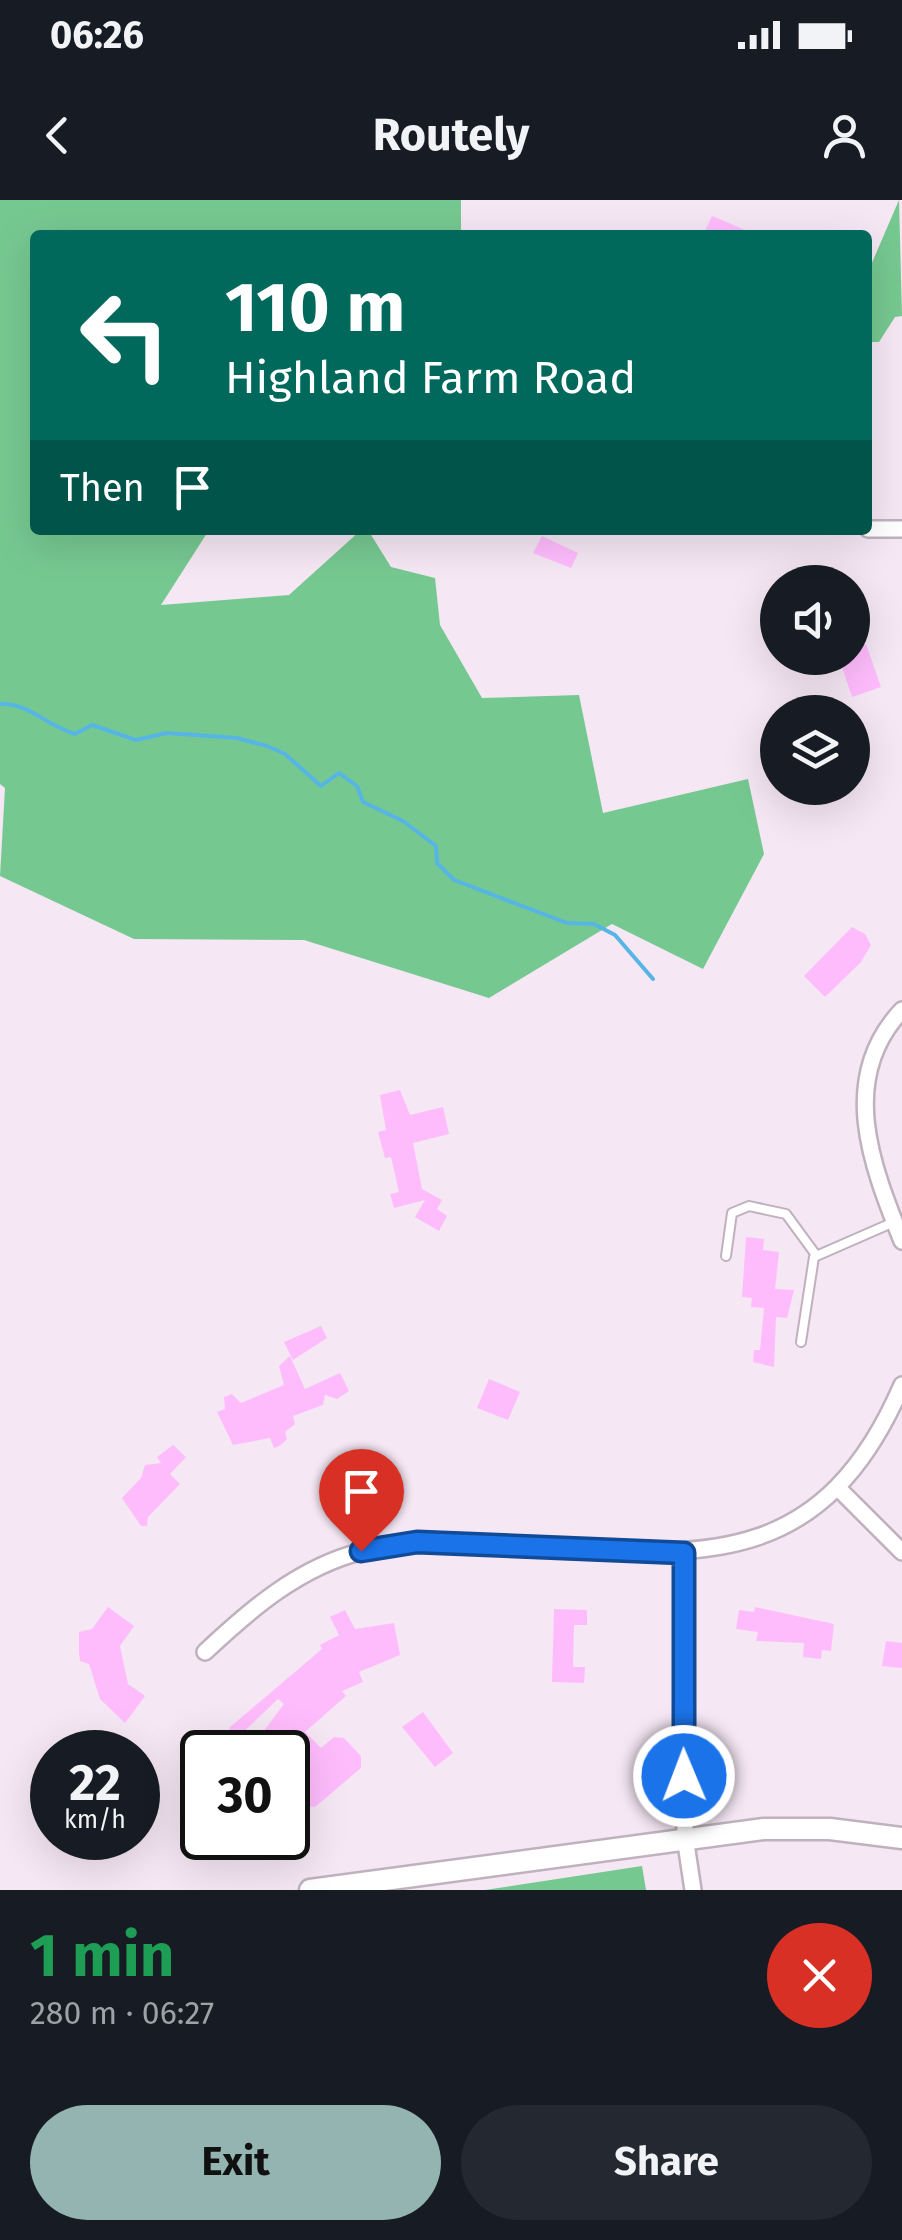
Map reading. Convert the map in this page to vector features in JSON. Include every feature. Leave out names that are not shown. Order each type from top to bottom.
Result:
[{"type":"main road","points":[[310,1890],[685,1837],[830,1829],[902,1838]]},
{"type":"street","points":[[872,529],[902,528]]},
{"type":"street","points":[[902,1010],[874,1055],[863,1120],[872,1165],[902,1242]]},
{"type":"street","points":[[204,1652],[266,1596],[361,1551],[417,1542],[684,1553],[745,1543],[790,1525],[839,1489],[869,1452],[902,1385]]},
{"type":"street","points":[[839,1489],[902,1552]]},
{"type":"street","points":[[684,1553],[685,1837],[693,1890]]},
{"type":"lane","points":[[726,1256],[732,1213],[749,1206],[786,1214],[816,1255],[801,1342]]},
{"type":"lane","points":[[816,1255],[894,1222]]},
{"type":"green space","points":[[0,200],[461,200],[461,230],[30,230],[30,535],[206,535],[161,605],[289,595],[355,535],[371,535],[391,567],[435,578],[440,625],[482,698],[579,695],[603,813],[748,779],[764,854],[703,969],[612,924],[489,998],[304,940],[134,939],[0,876],[5,788],[0,784]]},
{"type":"green space","points":[[899,200],[902,316],[895,317],[879,342],[872,342],[872,263]]},
{"type":"green space","points":[[642,1866],[646,1890],[485,1890]]},
{"type":"building","points":[[712,216],[745,230],[705,230]]},
{"type":"building","points":[[542,536],[578,553],[571,568],[533,553]]},
{"type":"building","points":[[870,655],[881,687],[851,695],[845,675],[870,675]]},
{"type":"building","points":[[852,927],[865,934],[871,945],[861,962],[825,997],[804,976]]},
{"type":"building","points":[[400,1090],[410,1115],[443,1107],[449,1134],[413,1143],[422,1189],[442,1200],[437,1209],[447,1216],[439,1231],[415,1217],[425,1200],[394,1208],[390,1194],[399,1192],[391,1157],[385,1158],[378,1132],[386,1130],[380,1095]]},
{"type":"building","points":[[746,1237],[764,1239],[763,1250],[779,1252],[775,1289],[794,1290],[787,1318],[776,1317],[774,1367],[753,1362],[754,1350],[760,1350],[764,1308],[751,1307],[752,1298],[742,1297]]},
{"type":"building","points":[[321,1326],[327,1338],[293,1360],[284,1342]]},
{"type":"building","points":[[290,1356],[305,1389],[340,1373],[349,1391],[337,1399],[325,1395],[323,1405],[293,1416],[295,1424],[285,1432],[287,1439],[281,1445],[274,1448],[270,1438],[233,1445],[217,1412],[225,1409],[224,1397],[232,1394],[241,1403],[284,1385],[279,1366]]},
{"type":"building","points":[[489,1379],[520,1392],[508,1420],[477,1408]]},
{"type":"building","points":[[173,1445],[186,1457],[170,1474],[180,1484],[148,1517],[147,1526],[141,1526],[122,1498],[141,1478],[145,1465],[161,1463],[157,1457]]},
{"type":"building","points":[[108,1607],[134,1626],[120,1646],[128,1684],[145,1696],[125,1723],[100,1699],[89,1664],[80,1661],[79,1632],[92,1629]]},
{"type":"building","points":[[755,1607],[834,1624],[831,1651],[822,1650],[821,1659],[803,1657],[804,1643],[756,1641],[758,1632],[736,1629],[739,1610],[754,1612]]},
{"type":"building","points":[[554,1609],[587,1610],[587,1625],[574,1625],[573,1667],[585,1667],[584,1683],[552,1682]]},
{"type":"building","points":[[345,1610],[355,1629],[394,1623],[400,1655],[359,1672],[363,1682],[342,1691],[346,1696],[307,1730],[264,1730],[284,1704],[278,1699],[245,1730],[230,1730],[322,1649],[320,1645],[339,1635],[330,1617]]},
{"type":"building","points":[[886,1641],[902,1643],[902,1668],[882,1666]]},
{"type":"building","points":[[423,1712],[453,1753],[435,1767],[402,1727]]},
{"type":"building","points":[[310,1737],[321,1748],[334,1737],[344,1738],[361,1756],[361,1768],[315,1807],[310,1807]]},
{"type":"waterway","points":[[0,704],[19,707],[75,734],[92,725],[136,740],[167,733],[237,738],[285,754],[321,786],[339,773],[357,786],[363,802],[403,821],[436,846],[437,863],[454,880],[567,923],[594,924],[615,935],[653,979]]},
{"type":"route","points":[[361,1551],[417,1542],[684,1553],[684,1776]]}]
